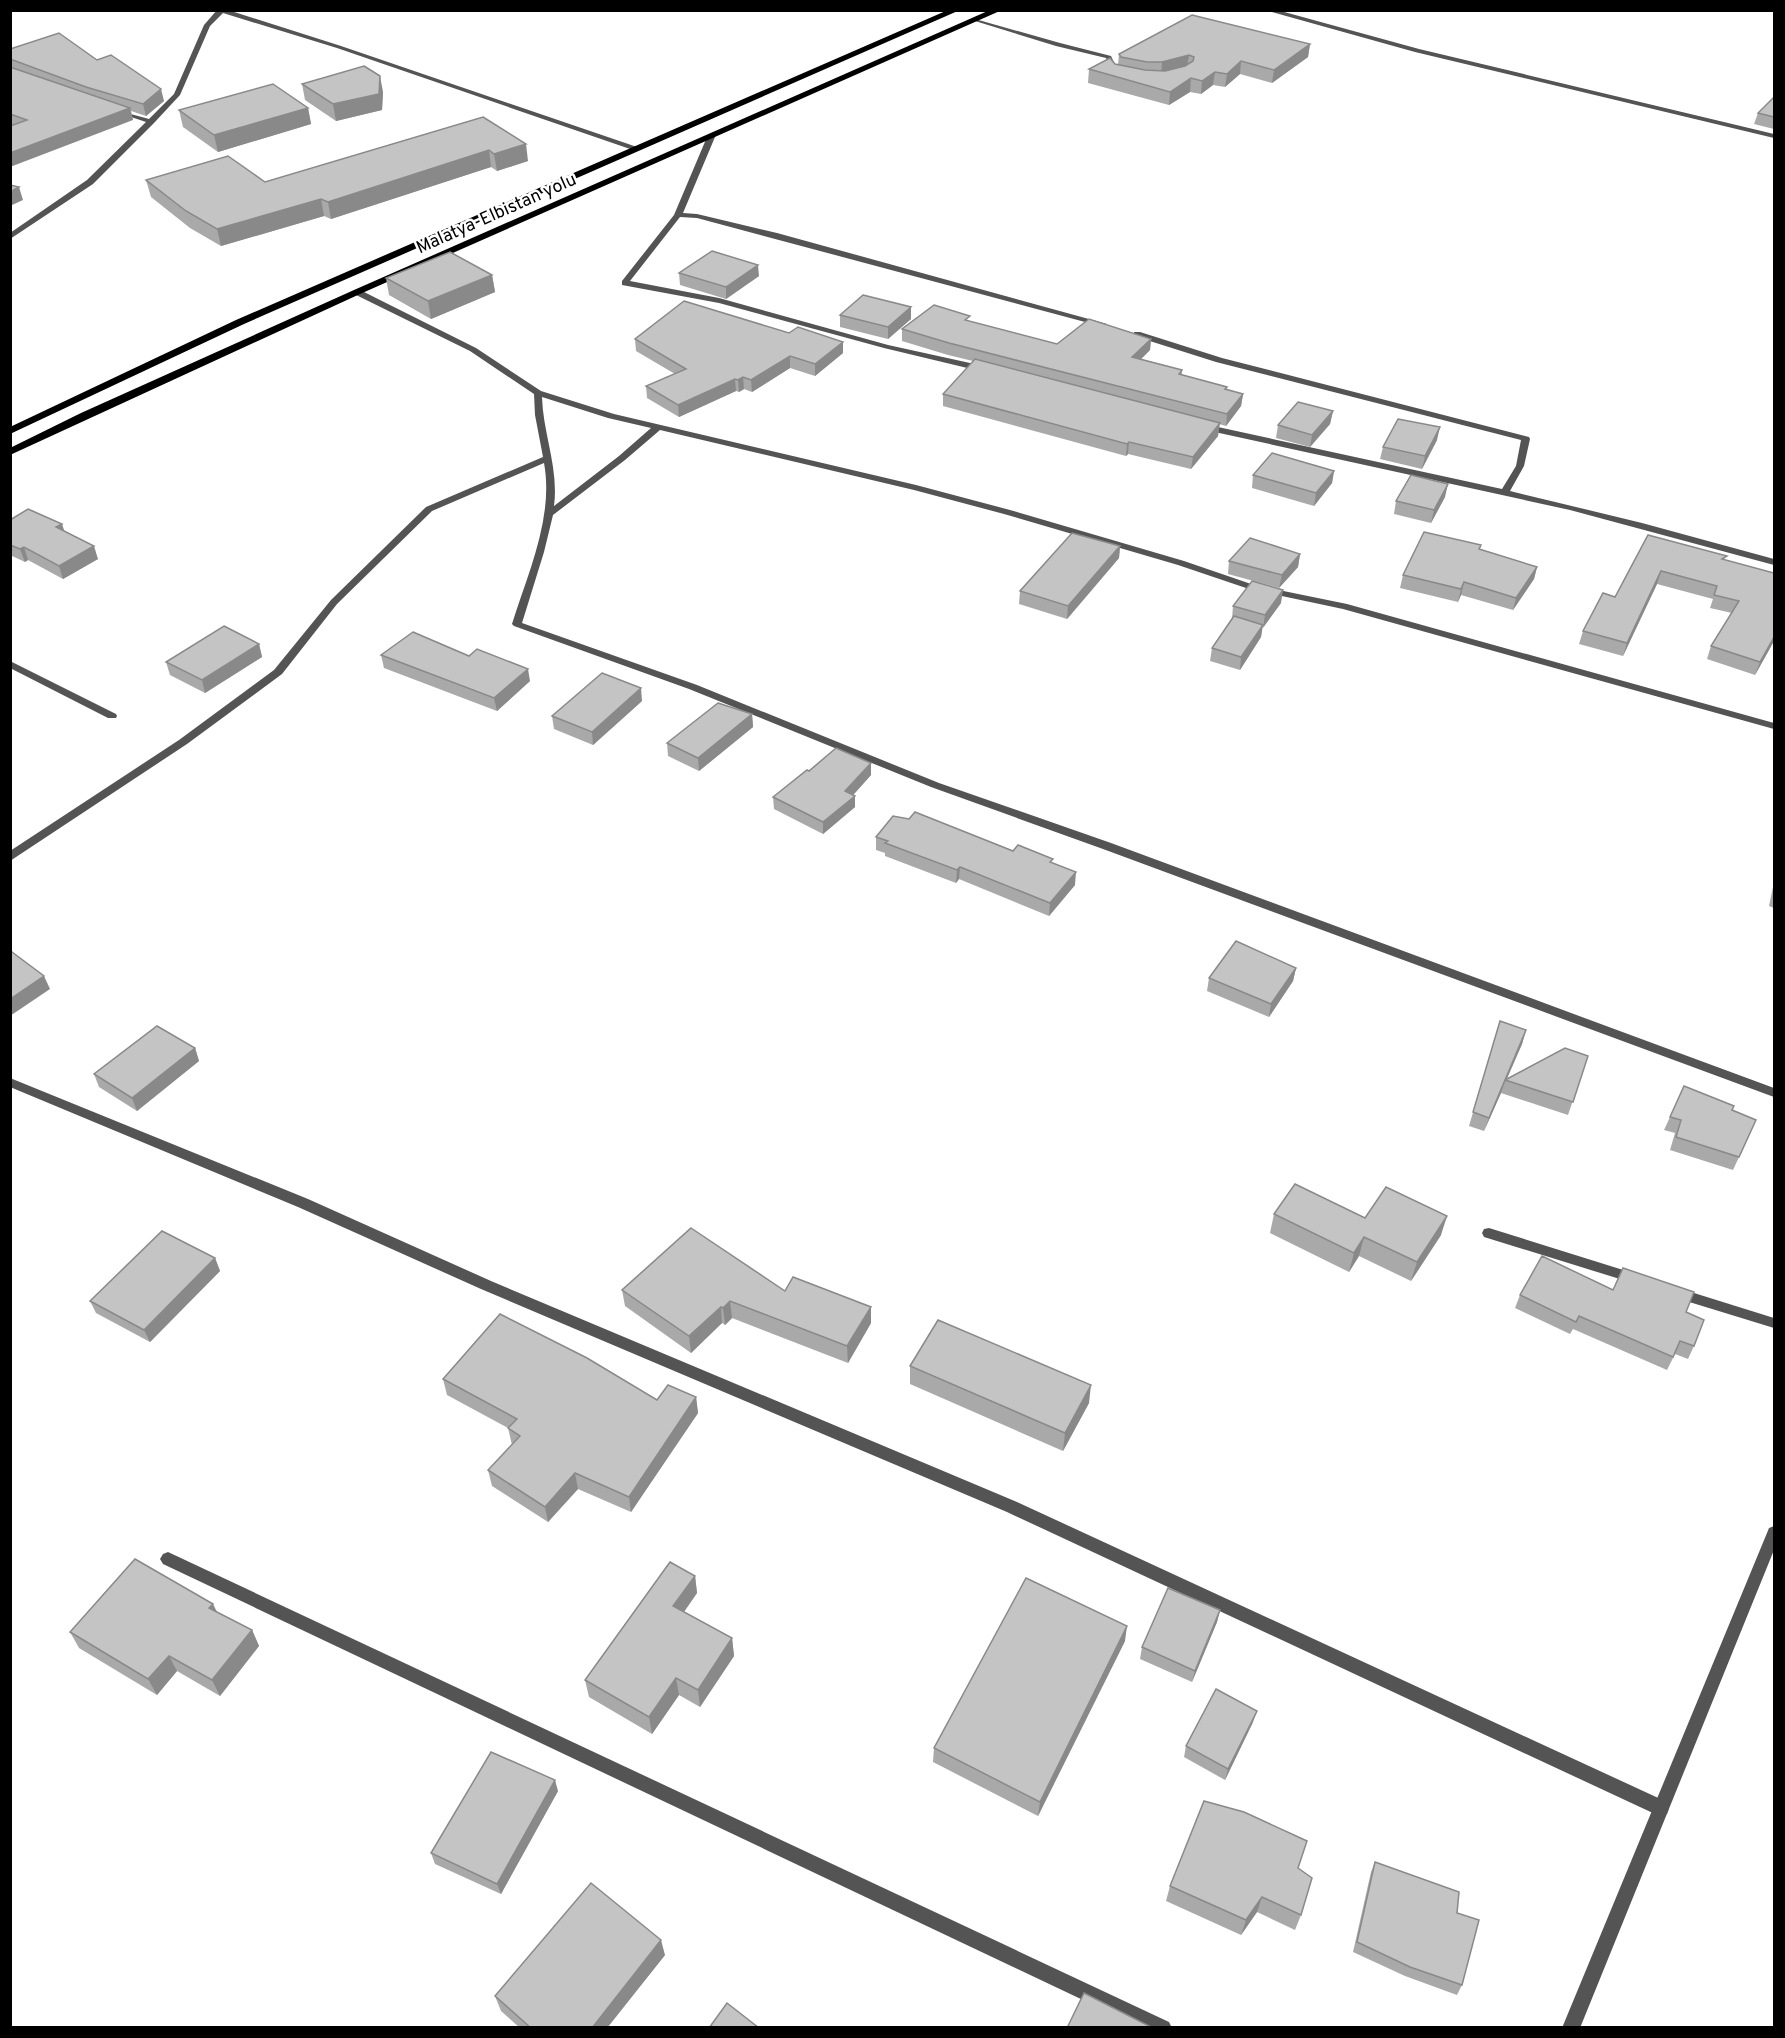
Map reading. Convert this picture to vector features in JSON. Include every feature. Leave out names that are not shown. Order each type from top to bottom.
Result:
[{"type":"main road","name":"Malatya-Elbistan yolu","points":[[10,431],[240,322],[956,10]]},
{"type":"main road","name":"Malatya-Elbistan yolu","points":[[10,452],[85,415],[357,292],[998,10]]},
{"type":"street","points":[[1268,10],[1417,51],[1774,136]]},
{"type":"street","points":[[10,237],[90,182],[152,122],[177,95],[207,25],[222,11],[339,47],[636,148]]},
{"type":"street","points":[[977,20],[1058,45],[1109,57],[1115,72],[1126,75]]},
{"type":"street","points":[[105,107],[152,122]]},
{"type":"street","points":[[711,137],[678,215],[625,283],[656,287],[763,311],[875,343],[992,371]]},
{"type":"street","points":[[678,215],[697,216],[774,235],[1107,325]]},
{"type":"street","points":[[357,292],[475,349],[509,370],[538,393],[611,416],[916,488],[1007,512],[1181,563],[1252,587],[1344,606],[1774,726]]},
{"type":"street","points":[[1129,332],[1219,360],[1526,439],[1520,466],[1504,493]]},
{"type":"street","points":[[538,393],[537,413],[551,481],[549,514],[517,624],[693,687],[934,785],[1118,850],[1774,1093]]},
{"type":"street","points":[[1197,425],[1315,454],[1504,493],[1718,545],[1774,562]]},
{"type":"street","points":[[549,514],[658,427]]},
{"type":"street","points":[[10,857],[183,742],[278,672],[334,602],[429,509],[547,458]]},
{"type":"street","points":[[10,664],[112,716]]},
{"type":"street","points":[[10,1082],[303,1203],[486,1285],[1012,1507],[1661,1808]]},
{"type":"street","points":[[1489,1233],[1774,1323]]},
{"type":"street","points":[[1571,2028],[1774,1533]]},
{"type":"street","points":[[168,1559],[1163,2028]]},
{"type":"building","points":[[1192,15],[1310,44],[1274,70],[1241,61],[1227,74],[1215,72],[1202,81],[1191,78],[1170,92],[1089,69],[1110,58],[1115,64],[1145,70],[1165,71],[1185,66],[1193,61],[1194,57],[1189,55],[1162,62],[1147,62],[1121,57],[1119,54]]},
{"type":"building","points":[[59,33],[97,60],[111,55],[161,89],[143,104],[86,87],[10,59],[10,49]]},
{"type":"building","points":[[364,66],[380,76],[379,94],[333,104],[302,84]]},
{"type":"building","points":[[10,67],[130,108],[10,153],[10,126],[27,120],[10,114]]},
{"type":"building","points":[[273,84],[308,108],[214,135],[179,110]]},
{"type":"building","points":[[1774,97],[1774,117],[1758,113]]},
{"type":"building","points":[[483,117],[526,144],[494,154],[489,150],[328,202],[321,199],[217,229],[186,211],[146,180],[228,156],[265,182]]},
{"type":"building","points":[[10,185],[19,187],[10,192]]},
{"type":"building","points":[[712,251],[758,265],[726,287],[679,273]]},
{"type":"building","points":[[450,252],[492,275],[428,301],[386,278]]},
{"type":"building","points":[[863,295],[911,307],[888,327],[840,315]]},
{"type":"building","points":[[684,301],[789,333],[798,327],[843,342],[815,364],[790,356],[751,380],[743,377],[735,379],[678,405],[646,386],[686,369],[635,339]]},
{"type":"building","points":[[934,305],[970,316],[965,320],[1057,344],[1089,319],[1151,339],[1132,357],[1182,370],[1179,374],[1227,387],[1225,389],[1243,394],[1227,414],[902,329]]},
{"type":"building","points":[[975,359],[1220,423],[1193,457],[1129,442],[1127,444],[943,394]]},
{"type":"building","points":[[1298,402],[1333,411],[1312,435],[1278,425]]},
{"type":"building","points":[[1398,419],[1440,427],[1425,456],[1383,447]]},
{"type":"building","points":[[1272,453],[1334,471],[1316,493],[1253,475]]},
{"type":"building","points":[[1411,475],[1448,484],[1434,510],[1396,501]]},
{"type":"building","points":[[28,509],[62,524],[56,527],[94,546],[59,566],[24,547],[20,549],[10,545],[10,520]]},
{"type":"building","points":[[1424,532],[1481,545],[1479,549],[1537,567],[1516,598],[1464,582],[1461,589],[1403,575]]},
{"type":"building","points":[[1072,533],[1120,546],[1068,606],[1020,591]]},
{"type":"building","points":[[1648,535],[1727,556],[1722,559],[1774,573],[1774,637],[1760,662],[1711,646],[1739,601],[1714,595],[1717,586],[1661,571],[1627,643],[1583,631],[1603,593],[1615,597]]},
{"type":"building","points":[[1250,538],[1300,554],[1282,575],[1229,561]]},
{"type":"building","points":[[1252,581],[1283,590],[1265,615],[1233,606]]},
{"type":"building","points":[[1234,616],[1263,625],[1241,657],[1212,648]]},
{"type":"building","points":[[224,626],[259,644],[202,680],[166,662]]},
{"type":"building","points":[[413,632],[469,656],[477,649],[528,669],[494,698],[381,655]]},
{"type":"building","points":[[602,673],[641,688],[592,732],[552,716]]},
{"type":"building","points":[[718,703],[752,714],[698,758],[667,743]]},
{"type":"building","points":[[836,748],[871,763],[845,791],[855,796],[823,822],[773,797],[807,770],[809,771]]},
{"type":"building","points":[[915,812],[1013,851],[1018,845],[1053,859],[1050,862],[1076,872],[1050,903],[960,867],[957,870],[885,843],[888,841],[876,837],[893,816],[909,819]]},
{"type":"building","points":[[1236,941],[1296,968],[1271,1004],[1209,978]]},
{"type":"building","points":[[12,952],[44,976],[10,999],[10,953]]},
{"type":"building","points":[[1500,1021],[1526,1030],[1489,1118],[1473,1112]]},
{"type":"building","points":[[157,1026],[195,1048],[132,1098],[94,1074]]},
{"type":"building","points":[[1565,1048],[1588,1056],[1573,1102],[1505,1080]]},
{"type":"building","points":[[1684,1086],[1734,1106],[1732,1110],[1756,1120],[1739,1157],[1676,1137],[1681,1120],[1670,1117]]},
{"type":"building","points":[[1295,1184],[1365,1218],[1386,1187],[1447,1216],[1417,1262],[1364,1237],[1354,1253],[1274,1214]]},
{"type":"building","points":[[691,1228],[785,1291],[793,1277],[871,1307],[847,1346],[730,1301],[689,1336],[622,1290]]},
{"type":"building","points":[[162,1231],[215,1258],[144,1330],[90,1301]]},
{"type":"building","points":[[1542,1256],[1613,1290],[1623,1268],[1694,1292],[1686,1312],[1704,1320],[1694,1346],[1680,1341],[1673,1357],[1579,1316],[1576,1322],[1520,1295]]},
{"type":"building","points":[[500,1314],[587,1358],[657,1400],[668,1385],[696,1397],[629,1497],[575,1473],[545,1507],[488,1470],[520,1436],[508,1428],[517,1419],[443,1379]]},
{"type":"building","points":[[938,1320],[1091,1385],[1065,1433],[910,1366]]},
{"type":"building","points":[[135,1559],[213,1604],[209,1608],[252,1630],[212,1680],[169,1656],[148,1679],[70,1632]]},
{"type":"building","points":[[670,1562],[695,1576],[673,1606],[732,1638],[698,1690],[676,1678],[649,1717],[585,1680]]},
{"type":"building","points":[[1026,1578],[1127,1626],[1040,1802],[934,1748]]},
{"type":"building","points":[[1168,1588],[1220,1610],[1195,1671],[1142,1647]]},
{"type":"building","points":[[1216,1689],[1257,1711],[1228,1769],[1186,1746]]},
{"type":"building","points":[[491,1752],[555,1780],[497,1884],[431,1853]]},
{"type":"building","points":[[1204,1801],[1244,1812],[1307,1841],[1298,1868],[1312,1878],[1301,1915],[1262,1897],[1246,1920],[1170,1886]]},
{"type":"building","points":[[1375,1862],[1459,1892],[1457,1913],[1479,1920],[1462,1985],[1410,1967],[1357,1942]]},
{"type":"building","points":[[591,1883],[661,1940],[592,2028],[531,2028],[495,1996]]},
{"type":"building","points":[[1084,1993],[1153,2028],[1067,2028]]},
{"type":"building","points":[[727,2003],[759,2028],[709,2028]]}]
